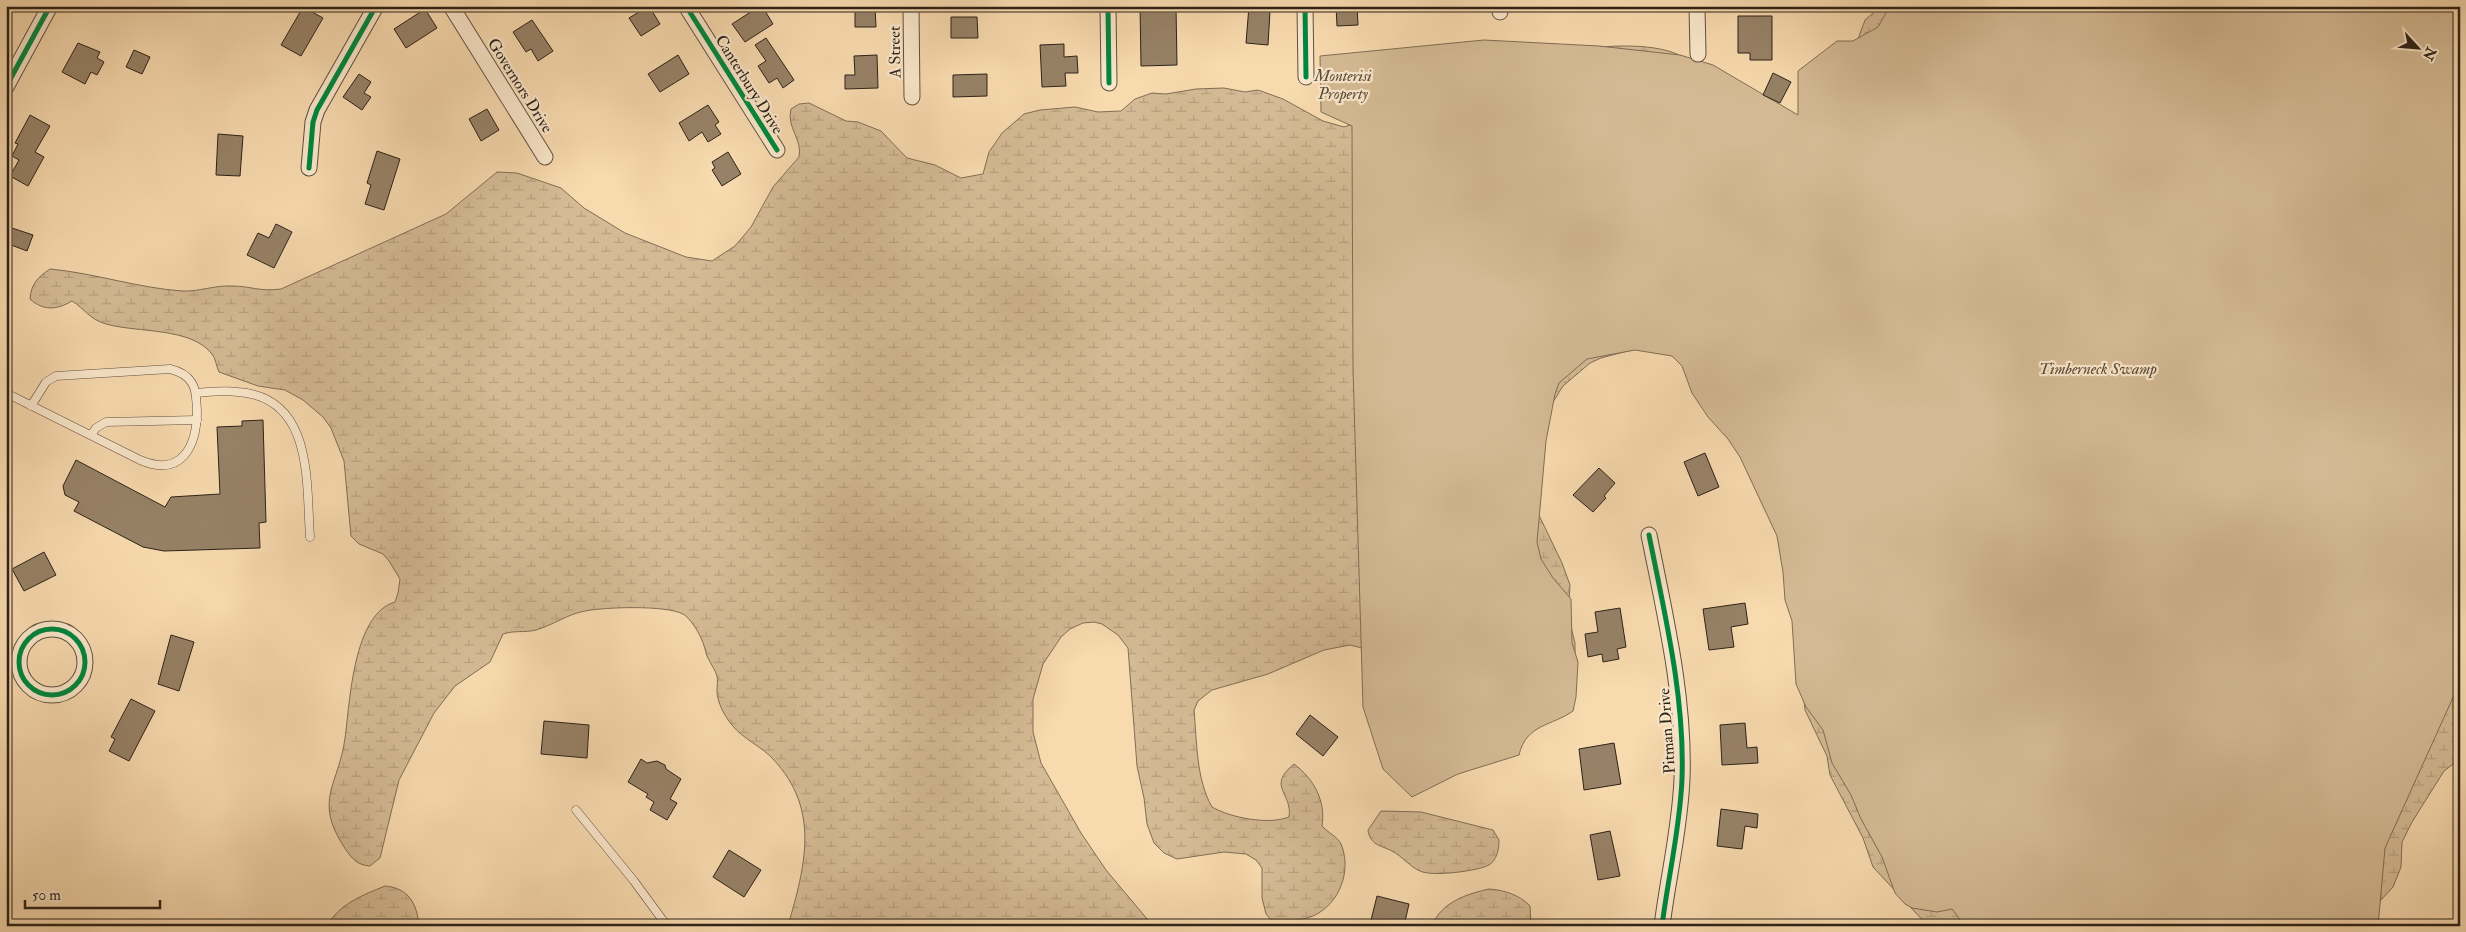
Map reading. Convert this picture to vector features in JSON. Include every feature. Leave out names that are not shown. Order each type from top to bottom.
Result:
[{"type":"street","points":[[6,87],[50,6]]},
{"type":"street","points":[[309,168],[315,114],[376,6]]},
{"type":"street","name":"Governors Drive","points":[[450,6],[545,157]]},
{"type":"street","name":"Canterbury Drive","points":[[686,6],[777,150]]},
{"type":"street","name":"A Street","points":[[911,6],[912,97]]},
{"type":"street","points":[[1108,6],[1109,83]]},
{"type":"street","points":[[1305,6],[1306,77]]},
{"type":"street","points":[[1697,6],[1698,54]]},
{"type":"street","name":"Pitman Drive","points":[[1649,535],[1665,615],[1676,686],[1682,762],[1679,815],[1662,926]]},
{"type":"street","points":[[57,629],[69,634],[78,642],[84,654],[85,667],[80,679],[72,688],[60,694],[48,694],[35,690],[26,682],[13,656],[33,636],[44,630],[57,629]]},
{"type":"lane","points":[[6,393],[31,406],[91,436],[147,463],[172,463],[184,457],[192,447],[197,420],[196,393],[187,377],[170,369],[59,376],[46,382],[31,406]]},
{"type":"lane","points":[[196,393],[228,391],[250,394],[271,402],[288,417],[303,447],[310,537]]},
{"type":"lane","points":[[91,436],[98,426],[106,422],[197,420]]},
{"type":"lane","points":[[576,810],[634,881],[666,926]]},
{"type":"green space","points":[[1881,6],[2460,6],[2460,759],[2444,771],[2412,822],[2402,842],[2401,867],[2393,887],[2357,926],[1928,926],[1873,867],[1863,838],[1830,775],[1827,756],[1805,710],[1787,537],[1707,360],[1635,349],[1601,358],[1590,363],[1563,386],[1548,410],[1536,509],[1562,563],[1570,585],[1568,615],[1575,643],[1575,656],[1370,650],[1350,645],[1324,650],[1268,674],[1212,690],[1198,701],[1194,710],[1198,760],[1203,785],[1212,807],[1229,814],[1250,819],[1271,820],[1289,817],[1288,802],[1281,785],[1286,772],[1294,764],[1307,776],[1317,791],[1322,808],[1322,826],[1340,841],[1345,865],[1344,875],[1337,895],[1322,911],[1309,918],[1271,920],[1266,914],[1262,898],[1262,868],[1256,860],[1246,854],[1224,852],[1177,859],[1164,853],[1154,843],[1147,824],[1137,766],[1128,648],[1118,635],[1102,624],[1094,622],[1083,623],[1070,629],[1061,637],[1043,664],[1033,699],[1033,732],[1041,763],[1081,833],[1106,870],[1153,926],[788,926],[800,882],[805,839],[803,818],[798,798],[788,778],[773,759],[741,734],[727,718],[718,700],[716,673],[696,628],[683,614],[663,609],[620,608],[585,611],[536,630],[503,634],[490,662],[455,686],[434,713],[399,780],[380,858],[370,866],[365,865],[355,861],[344,847],[330,816],[329,804],[342,754],[352,682],[362,641],[370,623],[381,610],[395,602],[400,579],[383,554],[359,544],[351,536],[344,461],[331,428],[323,417],[303,400],[285,390],[258,386],[219,372],[212,354],[203,345],[191,339],[163,332],[106,324],[91,317],[72,301],[50,308],[40,306],[30,299],[36,281],[50,269],[182,291],[226,286],[267,290],[281,289],[446,214],[497,172],[517,173],[561,188],[584,208],[625,233],[686,257],[712,261],[735,246],[751,227],[773,187],[799,157],[799,145],[792,128],[790,116],[791,109],[799,104],[809,103],[846,121],[858,122],[881,131],[907,158],[935,165],[961,178],[983,174],[989,152],[1002,133],[1024,114],[1040,110],[1075,107],[1098,112],[1121,111],[1135,99],[1152,93],[1166,94],[1196,89],[1224,88],[1245,92],[1258,90],[1283,99],[1323,121],[1344,127],[1583,49],[1606,47],[1647,47],[1681,56],[1709,119],[1820,116],[1855,47],[1865,20]]},
{"type":"green space","name":"Timberneck Swamp","points":[[1890,6],[2460,6],[2460,682],[2385,848],[2378,926],[1965,926],[1952,909],[1937,912],[1912,908],[1905,904],[1895,893],[1882,857],[1861,819],[1851,795],[1832,763],[1823,730],[1806,707],[1796,684],[1792,621],[1785,600],[1777,536],[1740,457],[1728,439],[1708,417],[1692,393],[1682,366],[1672,356],[1635,350],[1587,359],[1559,383],[1546,441],[1537,542],[1541,559],[1553,578],[1571,599],[1572,643],[1578,662],[1576,697],[1573,711],[1534,731],[1522,745],[1519,755],[1458,774],[1412,797],[1383,769],[1363,707],[1353,369],[1352,126],[1321,112],[1320,56],[1484,40],[1599,46],[1680,55],[1713,65],[1798,115],[1798,71],[1837,41],[1853,41],[1878,27]]},
{"type":"green space","points":[[1381,811],[1421,812],[1493,830],[1499,840],[1497,854],[1489,865],[1475,869],[1444,873],[1420,871],[1396,853],[1376,844],[1371,839],[1368,830]]},
{"type":"green space","points":[[385,886],[393,887],[406,894],[414,904],[419,926],[327,926],[338,912],[352,901]]},
{"type":"green space","points":[[1489,889],[1511,894],[1526,902],[1530,906],[1531,926],[1432,926],[1436,918],[1448,905],[1456,900]]},
{"type":"building","points":[[649,6],[660,24],[641,36],[629,18]]},
{"type":"building","points":[[762,6],[773,24],[745,42],[732,24]]},
{"type":"building","points":[[855,6],[875,6],[876,27],[855,27]]},
{"type":"building","points":[[1140,6],[1176,6],[1177,65],[1141,66]]},
{"type":"building","points":[[1249,6],[1263,6],[1263,11],[1270,11],[1268,45],[1246,43]]},
{"type":"building","points":[[1336,6],[1357,6],[1358,25],[1337,26]]},
{"type":"building","points":[[303,7],[323,18],[301,56],[281,45]]},
{"type":"building","points":[[425,9],[437,28],[406,48],[394,29]]},
{"type":"building","points":[[1738,16],[1772,16],[1772,60],[1750,60],[1750,53],[1738,53]]},
{"type":"building","points":[[951,17],[977,17],[978,38],[951,38]]},
{"type":"building","points":[[532,20],[553,51],[538,61],[531,49],[526,52],[513,32]]},
{"type":"building","points":[[766,38],[794,80],[783,88],[777,78],[769,83],[758,66],[766,61],[755,45]]},
{"type":"building","points":[[78,43],[100,52],[97,58],[104,62],[97,75],[91,72],[85,84],[62,72]]},
{"type":"building","points":[[1064,44],[1064,57],[1077,56],[1078,73],[1065,73],[1066,86],[1042,87],[1040,45]]},
{"type":"building","points":[[134,50],[150,57],[142,74],[126,67]]},
{"type":"building","points":[[678,55],[689,74],[660,92],[648,74]]},
{"type":"building","points":[[877,55],[878,88],[845,89],[845,75],[855,75],[854,56]]},
{"type":"building","points":[[1773,73],[1791,82],[1780,103],[1763,95]]},
{"type":"building","points":[[359,74],[371,82],[364,93],[371,97],[362,110],[343,97]]},
{"type":"building","points":[[987,74],[987,96],[953,97],[953,75]]},
{"type":"building","points":[[708,105],[719,122],[715,125],[721,134],[708,142],[702,132],[689,141],[679,123]]},
{"type":"building","points":[[487,109],[499,130],[481,141],[469,119]]},
{"type":"building","points":[[30,115],[50,126],[35,152],[44,157],[28,186],[10,176],[19,160],[12,156],[18,144],[15,143]]},
{"type":"building","points":[[218,134],[243,136],[240,176],[216,175]]},
{"type":"building","points":[[377,151],[400,159],[384,210],[365,204],[371,185],[367,183]]},
{"type":"building","points":[[728,152],[741,174],[722,186],[712,170],[715,168],[712,162]]},
{"type":"building","points":[[276,224],[292,232],[274,268],[247,255],[258,233],[269,238]]},
{"type":"building","points":[[6,226],[33,235],[27,251],[6,243]]},
{"type":"building","points":[[263,420],[266,522],[259,523],[260,548],[164,551],[143,547],[74,511],[79,502],[65,495],[63,486],[76,460],[165,507],[171,497],[220,494],[217,427],[242,426],[242,421]]},
{"type":"building","points":[[1705,453],[1719,487],[1698,496],[1684,462]]},
{"type":"building","points":[[1599,468],[1615,483],[1604,496],[1606,498],[1593,512],[1573,495]]},
{"type":"building","points":[[44,552],[56,575],[24,591],[12,569]]},
{"type":"building","points":[[1745,603],[1748,624],[1731,627],[1734,647],[1709,650],[1703,609]]},
{"type":"building","points":[[1620,608],[1626,647],[1617,649],[1619,659],[1603,662],[1602,654],[1588,657],[1585,634],[1598,632],[1595,612]]},
{"type":"building","points":[[171,635],[194,642],[179,691],[158,684]]},
{"type":"building","points":[[131,699],[155,711],[129,761],[109,751],[115,739],[111,737]]},
{"type":"building","points":[[1310,715],[1338,737],[1323,756],[1296,734]]},
{"type":"building","points":[[544,721],[589,725],[587,758],[541,754]]},
{"type":"building","points":[[1745,723],[1747,748],[1757,747],[1758,763],[1722,765],[1720,725]]},
{"type":"building","points":[[1614,743],[1621,784],[1584,790],[1579,749]]},
{"type":"building","points":[[641,759],[647,763],[657,761],[665,765],[666,769],[681,779],[670,799],[677,803],[667,820],[650,810],[654,802],[646,797],[648,794],[628,782]]},
{"type":"building","points":[[1721,809],[1758,814],[1757,828],[1745,826],[1742,849],[1717,846]]},
{"type":"building","points":[[1610,831],[1620,876],[1598,880],[1590,835]]},
{"type":"building","points":[[729,850],[761,870],[744,897],[713,877]]},
{"type":"building","points":[[1377,896],[1409,904],[1404,926],[1385,926],[1385,924],[1371,920]]},
{"type":"cycle path","points":[[6,87],[50,6]]},
{"type":"cycle path","points":[[309,168],[313,122],[317,110],[376,6]]},
{"type":"cycle path","points":[[686,6],[777,150]]},
{"type":"cycle path","points":[[1108,6],[1109,83]]},
{"type":"cycle path","points":[[1305,6],[1306,77]]},
{"type":"cycle path","points":[[1649,535],[1673,657],[1682,749],[1679,816],[1662,926]]},
{"type":"cycle path","points":[[52,629],[65,632],[75,639],[82,649],[85,662],[82,675],[75,685],[65,692],[52,695],[39,692],[29,685],[22,675],[19,662],[22,649],[29,639],[39,632],[52,629]]},
{"type":"park label","name":"Monterisi Property","points":[[1343,84]]}]
